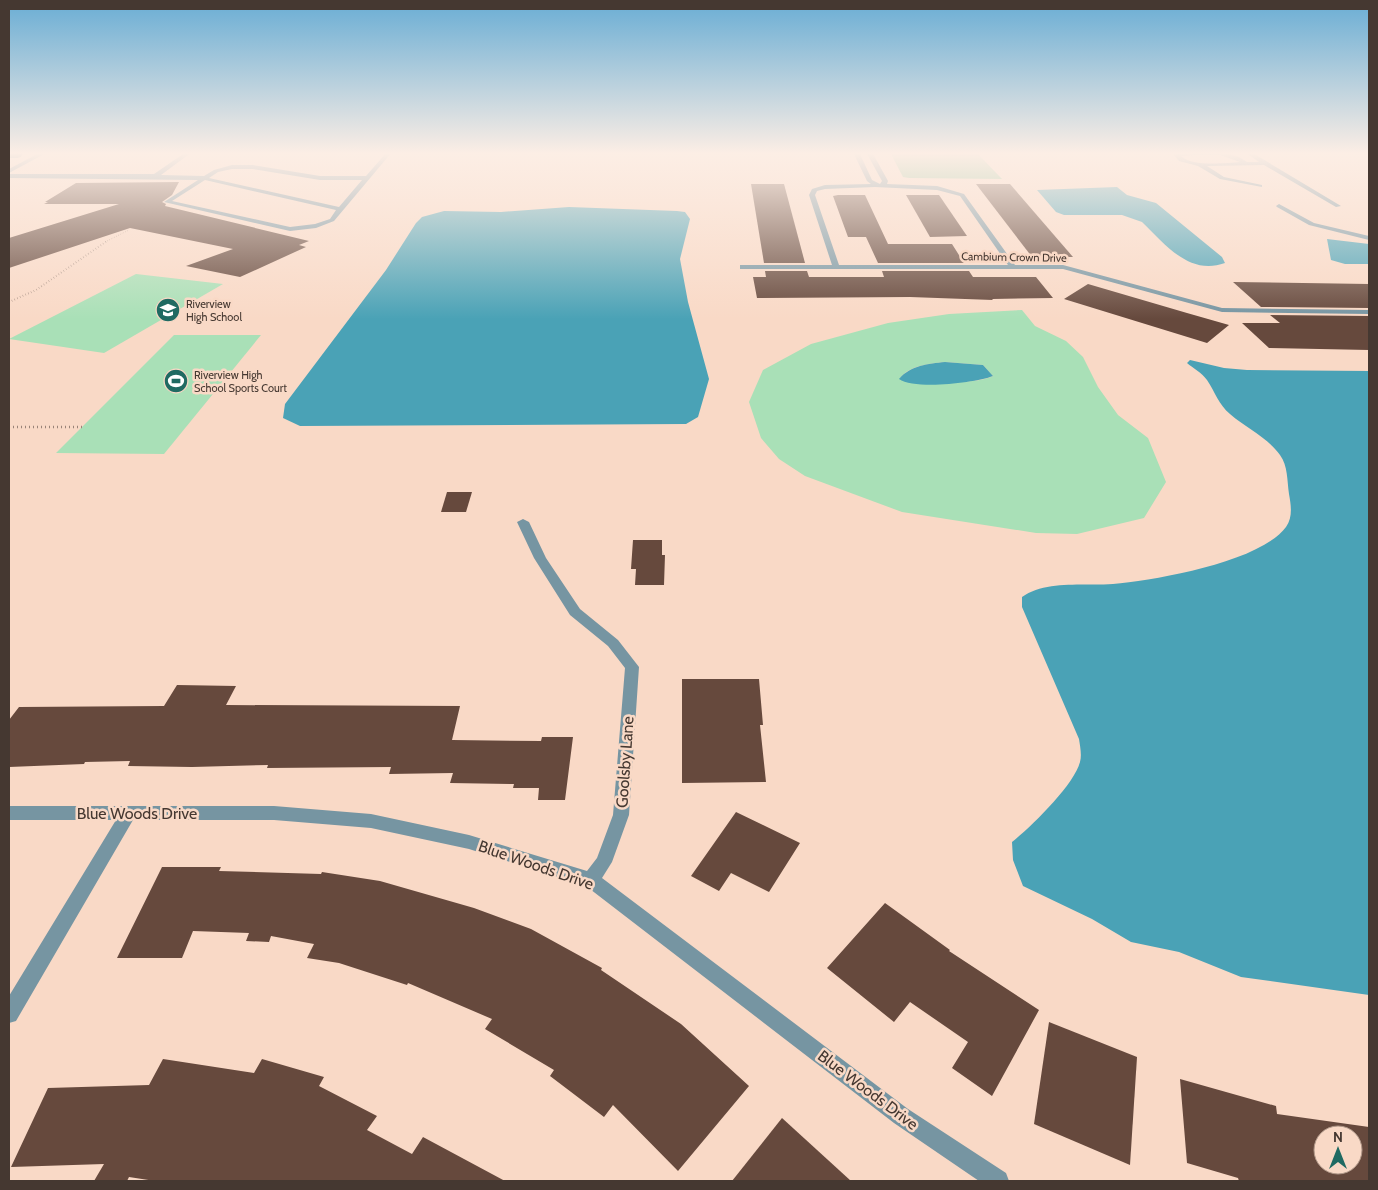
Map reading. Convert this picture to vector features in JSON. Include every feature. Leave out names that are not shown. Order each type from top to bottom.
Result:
[{"type":"street","points":[[192,208],[290,229],[316,226],[332,220],[340,209],[334,208]]},
{"type":"street","points":[[817,208],[836,267]]},
{"type":"street","points":[[971,208],[1013,267]]},
{"type":"street","points":[[1281,208],[1294,217],[1319,228],[1369,238]]},
{"type":"street","name":"Cambium Crown Drive","points":[[743,267],[1070,268],[1231,311],[1369,312]]},
{"type":"street","name":"Goolsby Lane","points":[[523,522],[540,558],[575,612],[613,643],[632,667],[621,814],[604,862],[591,880]]},
{"type":"street","points":[[9,1014],[128,812]]},
{"type":"street","name":"Blue Woods Drive","points":[[9,814],[128,812],[274,813],[371,821],[469,842],[591,880],[901,1116],[998,1181]]},
{"type":"path","points":[[9,302],[36,290],[113,236],[129,230]]},
{"type":"path","points":[[9,427],[82,427]]},
{"type":"green space","points":[[136,274],[223,284],[104,353],[9,339]]},
{"type":"green space","points":[[1022,310],[1035,326],[1066,341],[1083,357],[1098,387],[1118,415],[1148,438],[1166,482],[1144,518],[1077,534],[1036,533],[902,512],[805,476],[779,459],[761,438],[749,402],[763,370],[811,344],[888,323],[949,314]],"holes":[[[945,362],[983,365],[993,376],[960,382],[900,378],[909,370],[932,364]]]},
{"type":"green space","name":"Riverview High School Sports Court","points":[[174,335],[261,335],[164,454],[56,453]]},
{"type":"water","points":[[583,208],[685,212],[690,219],[680,259],[688,302],[709,379],[698,417],[686,424],[300,426],[283,418],[285,404],[386,270],[416,223],[422,217],[444,211],[501,212]]},
{"type":"water","points":[[1052,208],[1162,208],[1222,257],[1225,263],[1212,266],[1189,262],[1169,248],[1142,222],[1122,215],[1064,215],[1056,212]]},
{"type":"water","points":[[1327,239],[1369,244],[1369,264],[1345,264],[1331,260]]},
{"type":"water","points":[[1190,360],[1224,368],[1247,370],[1369,371],[1369,995],[1241,977],[1179,952],[1131,942],[1092,919],[1023,886],[1013,860],[1012,842],[1040,816],[1070,782],[1081,756],[1079,739],[1022,607],[1022,597],[1042,588],[1054,586],[1132,582],[1206,567],[1254,550],[1273,539],[1286,527],[1290,519],[1291,507],[1287,473],[1280,455],[1269,443],[1226,410],[1205,377],[1187,363]]},
{"type":"water","points":[[945,362],[983,365],[993,376],[960,383],[931,385],[899,379],[914,368]]},
{"type":"building","points":[[108,208],[171,208],[309,241],[299,245],[306,247],[240,277],[186,266],[233,249],[130,228],[9,268],[9,238]]},
{"type":"building","points":[[755,208],[790,208],[805,263],[764,263]]},
{"type":"building","points":[[837,208],[871,208],[888,244],[952,244],[964,263],[878,263],[866,237],[848,237]]},
{"type":"building","points":[[913,208],[948,208],[967,236],[930,237]]},
{"type":"building","points":[[994,208],[1030,208],[1073,257],[1032,257]]},
{"type":"building","points":[[765,271],[807,271],[809,277],[884,277],[882,271],[969,271],[973,277],[1036,277],[1053,298],[993,300],[910,297],[757,298],[753,277],[766,277]]},
{"type":"building","points":[[1233,282],[1369,284],[1369,308],[1261,307]]},
{"type":"building","points":[[1088,284],[1229,325],[1207,343],[1064,299]]},
{"type":"building","points":[[1270,315],[1369,316],[1369,350],[1269,348],[1242,323],[1280,323]]},
{"type":"building","points":[[447,492],[472,492],[466,512],[441,512]]},
{"type":"building","points":[[633,540],[662,540],[662,555],[665,555],[664,585],[635,585],[636,569],[631,569]]},
{"type":"building","points":[[682,679],[759,679],[763,725],[760,725],[766,782],[682,783]]},
{"type":"building","points":[[177,685],[236,686],[226,705],[460,706],[452,740],[541,741],[542,737],[573,737],[565,800],[538,800],[539,788],[513,788],[514,784],[450,783],[453,773],[389,774],[391,767],[267,768],[268,765],[128,766],[130,761],[9,767],[9,720],[19,707],[164,706]]},
{"type":"building","points":[[736,812],[800,843],[769,892],[731,873],[719,891],[691,876]]},
{"type":"building","points":[[162,867],[221,867],[219,871],[321,874],[322,872],[380,881],[474,908],[531,929],[602,968],[601,970],[681,1024],[749,1086],[678,1171],[613,1105],[604,1117],[550,1076],[554,1070],[485,1029],[492,1019],[408,983],[407,985],[339,963],[307,958],[314,944],[271,936],[269,942],[246,941],[249,933],[193,931],[182,958],[117,958]]},
{"type":"building","points":[[885,903],[949,951],[1039,1010],[992,1096],[952,1068],[968,1042],[910,1002],[894,1022],[827,968]]},
{"type":"building","points":[[1049,1022],[1137,1057],[1130,1165],[1034,1124]]},
{"type":"building","points":[[163,1059],[254,1073],[262,1059],[324,1077],[319,1086],[377,1116],[367,1130],[412,1154],[423,1137],[505,1181],[155,1181],[129,1177],[127,1181],[94,1181],[104,1164],[11,1167],[48,1088],[149,1085]]},
{"type":"building","points":[[1180,1079],[1276,1106],[1277,1114],[1355,1125],[1313,1125],[1313,1175],[1363,1175],[1363,1126],[1369,1127],[1369,1181],[1239,1181],[1238,1178],[1187,1163]]},
{"type":"building","points":[[782,1118],[851,1181],[732,1181]]},
{"type":"place","name":"Riverview High School","points":[[168,310]]},
{"type":"place","name":"Riverview High School Sports Court","points":[[176,381]]}]
